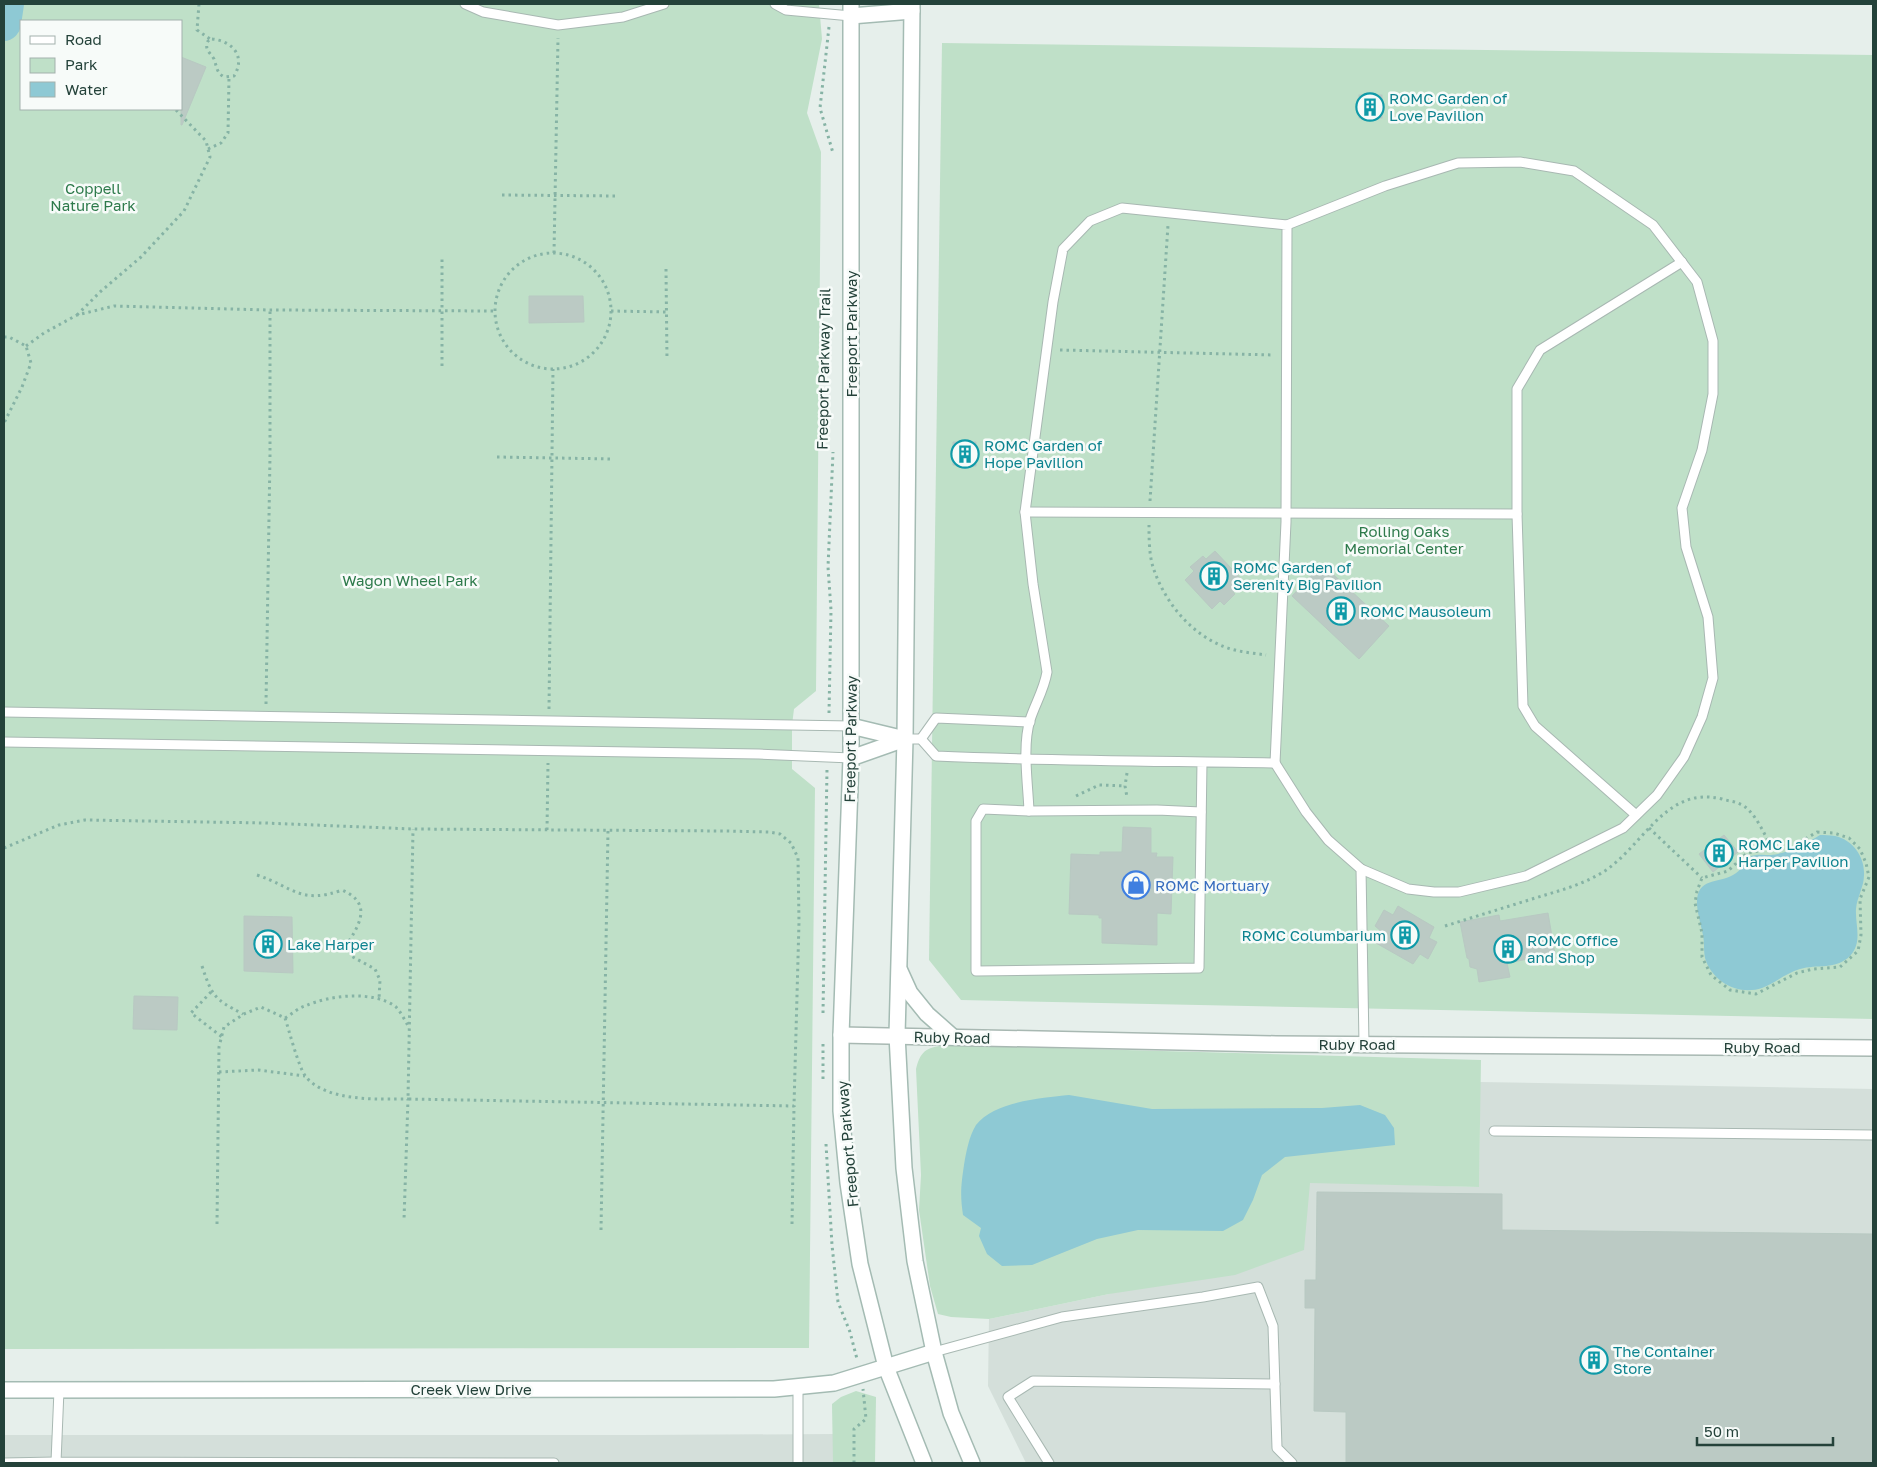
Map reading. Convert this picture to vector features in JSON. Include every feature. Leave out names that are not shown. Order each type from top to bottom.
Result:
[{"type":"main road","points":[[851,10],[912,7],[913,739],[898,969],[897,1035],[904,1168],[915,1261],[934,1352],[951,1413],[972,1463]]},
{"type":"main road","name":"Freeport Parkway","points":[[851,10],[852,758],[841,1035],[841,1111],[848,1183],[860,1264],[886,1367],[924,1463]]},
{"type":"main road","points":[[852,726],[913,739]]},
{"type":"main road","points":[[852,758],[913,739]]},
{"type":"main road","points":[[898,969],[910,993],[927,1014],[954,1037]]},
{"type":"main road","name":"Ruby Road","points":[[841,1035],[1364,1044],[1873,1048]]},
{"type":"main road","name":"Creek View Drive","points":[[4,1390],[774,1389],[834,1383],[934,1352]]},
{"type":"lane","points":[[465,4],[483,12],[558,25],[623,17],[664,4]]},
{"type":"lane","points":[[775,4],[786,10],[831,16],[851,10]]},
{"type":"lane","points":[[1030,811],[1026,758],[1030,722],[1041,695],[1047,672],[1032,584],[1025,512],[1047,349],[1063,248],[1090,221],[1122,208],[1287,224],[1385,186],[1458,163],[1520,162],[1574,172],[1653,225],[1697,282],[1713,341],[1712,404],[1702,450],[1682,508],[1686,547],[1708,617],[1713,678],[1702,717],[1684,757],[1657,795],[1623,828],[1526,876],[1459,892],[1434,892],[1408,888],[1361,869],[1328,840],[1306,812],[1275,763],[1286,512],[1287,224]]},
{"type":"lane","points":[[1636,816],[1535,726],[1523,706],[1517,514],[1517,389],[1540,350],[1682,262]]},
{"type":"lane","points":[[1025,512],[1517,514]]},
{"type":"lane","points":[[4,712],[852,726]]},
{"type":"lane","points":[[1030,722],[936,718],[913,739],[936,756],[1275,763]]},
{"type":"lane","points":[[4,742],[759,754],[852,758]]},
{"type":"lane","points":[[1201,812],[983,809],[976,821],[976,971],[1199,968],[1202,762]]},
{"type":"lane","points":[[1361,869],[1364,1044]]},
{"type":"lane","points":[[1494,1131],[1873,1135]]},
{"type":"lane","points":[[934,1352],[1062,1317],[1194,1299],[1258,1286],[1273,1326],[1278,1448],[1292,1463]]},
{"type":"lane","points":[[1049,1463],[1008,1397],[1033,1381],[1276,1384]]},
{"type":"lane","points":[[798,1388],[798,1463]]},
{"type":"lane","points":[[56,1462],[59,1390]]},
{"type":"lane","points":[[4,1463],[554,1463]]},
{"type":"path","points":[[198,4],[197,30],[211,40]]},
{"type":"path","points":[[831,16],[820,108],[833,150],[833,158]]},
{"type":"path","points":[[554,253],[558,25]]},
{"type":"path","points":[[219,39],[235,50],[239,61],[238,68],[234,76],[229,77],[220,75],[216,70],[214,59],[207,51],[206,45],[208,41],[219,39]]},
{"type":"path","points":[[208,149],[221,143],[228,133],[229,77]]},
{"type":"path","points":[[77,315],[100,292],[141,257],[184,211],[210,157],[206,141],[176,110]]},
{"type":"path","points":[[502,194],[619,196]]},
{"type":"path","points":[[1169,213],[1149,512],[1152,566],[1164,592],[1179,615],[1205,636],[1224,647],[1280,656]]},
{"type":"path","points":[[554,253],[568,255],[581,260],[592,268],[601,278],[607,290],[611,311],[608,330],[594,352],[583,361],[553,369],[532,365],[511,351],[503,341],[498,330],[495,311],[498,293],[510,272],[530,258],[554,253]]},
{"type":"path","points":[[442,259],[442,366]]},
{"type":"path","points":[[666,268],[667,360]]},
{"type":"path","points":[[26,346],[44,332],[77,315],[114,306],[270,310],[495,311]]},
{"type":"path","points":[[266,717],[270,310]]},
{"type":"path","points":[[611,311],[667,312]]},
{"type":"path","points":[[4,337],[9,337],[26,346],[31,363],[22,387],[4,423]]},
{"type":"path","points":[[1047,349],[1286,355]]},
{"type":"path","points":[[549,721],[553,369]]},
{"type":"path","name":"Freeport Parkway Trail","points":[[828,725],[831,610],[828,567],[833,450]]},
{"type":"path","points":[[497,457],[613,459]]},
{"type":"path","points":[[547,830],[548,751]]},
{"type":"path","points":[[1128,760],[1125,786],[1129,810]]},
{"type":"path","points":[[1066,796],[1076,797],[1099,785],[1125,786]]},
{"type":"path","points":[[1445,926],[1567,888],[1597,876],[1620,861],[1650,828],[1674,806],[1688,799],[1714,797],[1742,804],[1759,823],[1772,849]]},
{"type":"path","points":[[1636,816],[1702,878]]},
{"type":"path","points":[[4,848],[59,825],[85,820],[265,823],[413,829],[769,832],[780,834],[791,843],[798,858],[799,922],[792,1224]]},
{"type":"path","points":[[404,1220],[413,829]]},
{"type":"path","points":[[601,1230],[608,830]]},
{"type":"path","points":[[1817,832],[1834,833],[1848,838],[1860,849],[1869,877],[1860,899],[1861,935],[1858,951],[1840,966],[1797,973],[1756,994],[1730,990],[1711,975],[1702,957],[1702,932],[1695,903],[1702,878],[1728,871],[1747,853],[1797,844],[1817,832]]},
{"type":"path","points":[[257,875],[290,890],[314,897],[329,895],[342,890],[353,895],[362,914],[358,928],[349,941],[351,956],[375,969],[380,980],[379,999]]},
{"type":"path","points":[[202,966],[211,992],[226,1005],[244,1014]]},
{"type":"path","points":[[211,992],[191,1013],[222,1037]]},
{"type":"path","points":[[285,1018],[303,1006],[323,1000],[369,995],[397,1008],[409,1028]]},
{"type":"path","points":[[217,1224],[219,1047],[224,1027],[244,1014],[261,1007],[285,1018],[305,1076]]},
{"type":"path","points":[[219,1072],[258,1070],[305,1076],[320,1088],[342,1095],[366,1099],[794,1106]]},
{"type":"path","points":[[854,1463],[854,1429],[866,1419],[861,1375]]},
{"type":"shaded area","points":[[1480,1082],[1873,1089],[1873,1463],[1026,1463],[988,1386],[989,1319],[1109,1294],[1310,1182],[1479,1187]]},
{"type":"shaded area","points":[[834,1434],[833,1463],[4,1463],[4,1435]]},
{"type":"green space","name":"Wagon Wheel Park","points":[[4,4],[819,4],[822,39],[807,113],[821,152],[816,691],[794,709],[792,725],[792,769],[815,788],[809,1348],[4,1349]]},
{"type":"green space","name":"Rolling Oaks Memorial Center","points":[[942,43],[1873,55],[1873,1019],[961,1000],[929,960]]},
{"type":"green space","points":[[948,1045],[1481,1060],[1479,1187],[1310,1183],[1304,1250],[1235,1275],[1109,1294],[989,1319],[951,1317],[938,1314],[930,1286],[919,1210],[921,1175],[916,1069],[920,1057],[926,1050]]},
{"type":"green space","points":[[856,1391],[876,1397],[875,1463],[833,1463],[832,1404],[841,1397]]},
{"type":"water","points":[[1820,835],[1835,836],[1847,841],[1857,850],[1864,868],[1864,879],[1856,909],[1858,933],[1854,951],[1839,963],[1800,969],[1767,986],[1753,990],[1736,988],[1720,980],[1709,967],[1705,958],[1697,905],[1700,890],[1709,883],[1727,878],[1736,873],[1751,856],[1784,852],[1803,845]]},
{"type":"water","points":[[1069,1095],[1152,1109],[1322,1108],[1360,1105],[1385,1115],[1394,1128],[1395,1145],[1285,1157],[1262,1175],[1243,1220],[1223,1231],[1138,1230],[1097,1239],[1032,1265],[1002,1266],[987,1254],[979,1236],[981,1228],[963,1215],[962,1178],[971,1134],[984,1117],[1006,1106],[1032,1099]]},
{"type":"building","points":[[182,57],[206,67],[181,125],[182,110]]},
{"type":"building","name":"ROMC Garden of Love Pavilion","points":[[1359,95],[1382,95],[1382,118],[1359,118]]},
{"type":"building","points":[[529,296],[583,296],[584,322],[529,323]]},
{"type":"building","name":"ROMC Garden of Hope Pavilion","points":[[953,442],[976,442],[976,466],[953,465]]},
{"type":"building","name":"ROMC Garden of Serenity Big Pavilion","points":[[1215,551],[1244,582],[1233,592],[1235,594],[1224,605],[1220,601],[1212,609],[1185,580],[1194,571],[1190,567],[1203,556],[1206,559]]},
{"type":"building","name":"ROMC Mausoleum","points":[[1322,564],[1389,626],[1359,659],[1292,596]]},
{"type":"building","name":"ROMC Mortuary","points":[[1123,827],[1151,828],[1151,853],[1157,853],[1156,857],[1173,857],[1171,914],[1157,913],[1157,945],[1102,943],[1102,918],[1099,918],[1099,915],[1069,914],[1071,854],[1100,855],[1100,852],[1122,852]]},
{"type":"building","name":"ROMC Lake Harper Pavilion","points":[[1724,835],[1738,852],[1713,872],[1699,854]]},
{"type":"building","name":"ROMC Columbarium","points":[[1398,906],[1434,927],[1429,938],[1437,942],[1428,959],[1420,954],[1413,964],[1376,943],[1382,932],[1375,926],[1384,910],[1393,915]]},
{"type":"building","name":"ROMC Office and Shop","points":[[1548,913],[1555,954],[1507,963],[1510,977],[1479,982],[1477,969],[1470,967],[1469,959],[1467,958],[1460,922],[1499,915],[1500,921]]},
{"type":"building","name":"Lake Harper","points":[[244,916],[292,917],[293,973],[244,971]]},
{"type":"building","points":[[134,996],[178,997],[177,1030],[133,1029]]},
{"type":"building","name":"The Container Store","points":[[1317,1192],[1502,1194],[1502,1230],[1873,1234],[1873,1463],[1346,1463],[1346,1412],[1314,1411],[1315,1308],[1305,1308],[1305,1280],[1316,1280]]},
{"type":"waterway","points":[[4,25],[8,4]]},
{"type":"place","name":"ROMC Garden of Love Pavilion","points":[[1370,107]]},
{"type":"place","name":"ROMC Garden of Hope Pavilion","points":[[965,454]]},
{"type":"place","name":"ROMC Garden of Serenity Big Pavilion","points":[[1214,576]]},
{"type":"place","name":"ROMC Mausoleum","points":[[1341,611]]},
{"type":"place","name":"ROMC Lake Harper Pavilion","points":[[1719,853]]},
{"type":"place","name":"ROMC Mortuary","points":[[1136,885]]},
{"type":"place","name":"ROMC Columbarium","points":[[1405,935]]},
{"type":"place","name":"Lake Harper","points":[[268,944]]},
{"type":"place","name":"ROMC Office and Shop","points":[[1508,949]]},
{"type":"place","name":"The Container Store","points":[[1594,1360]]},
{"type":"park label","name":"Coppell Nature Park","points":[[93,196]]}]
